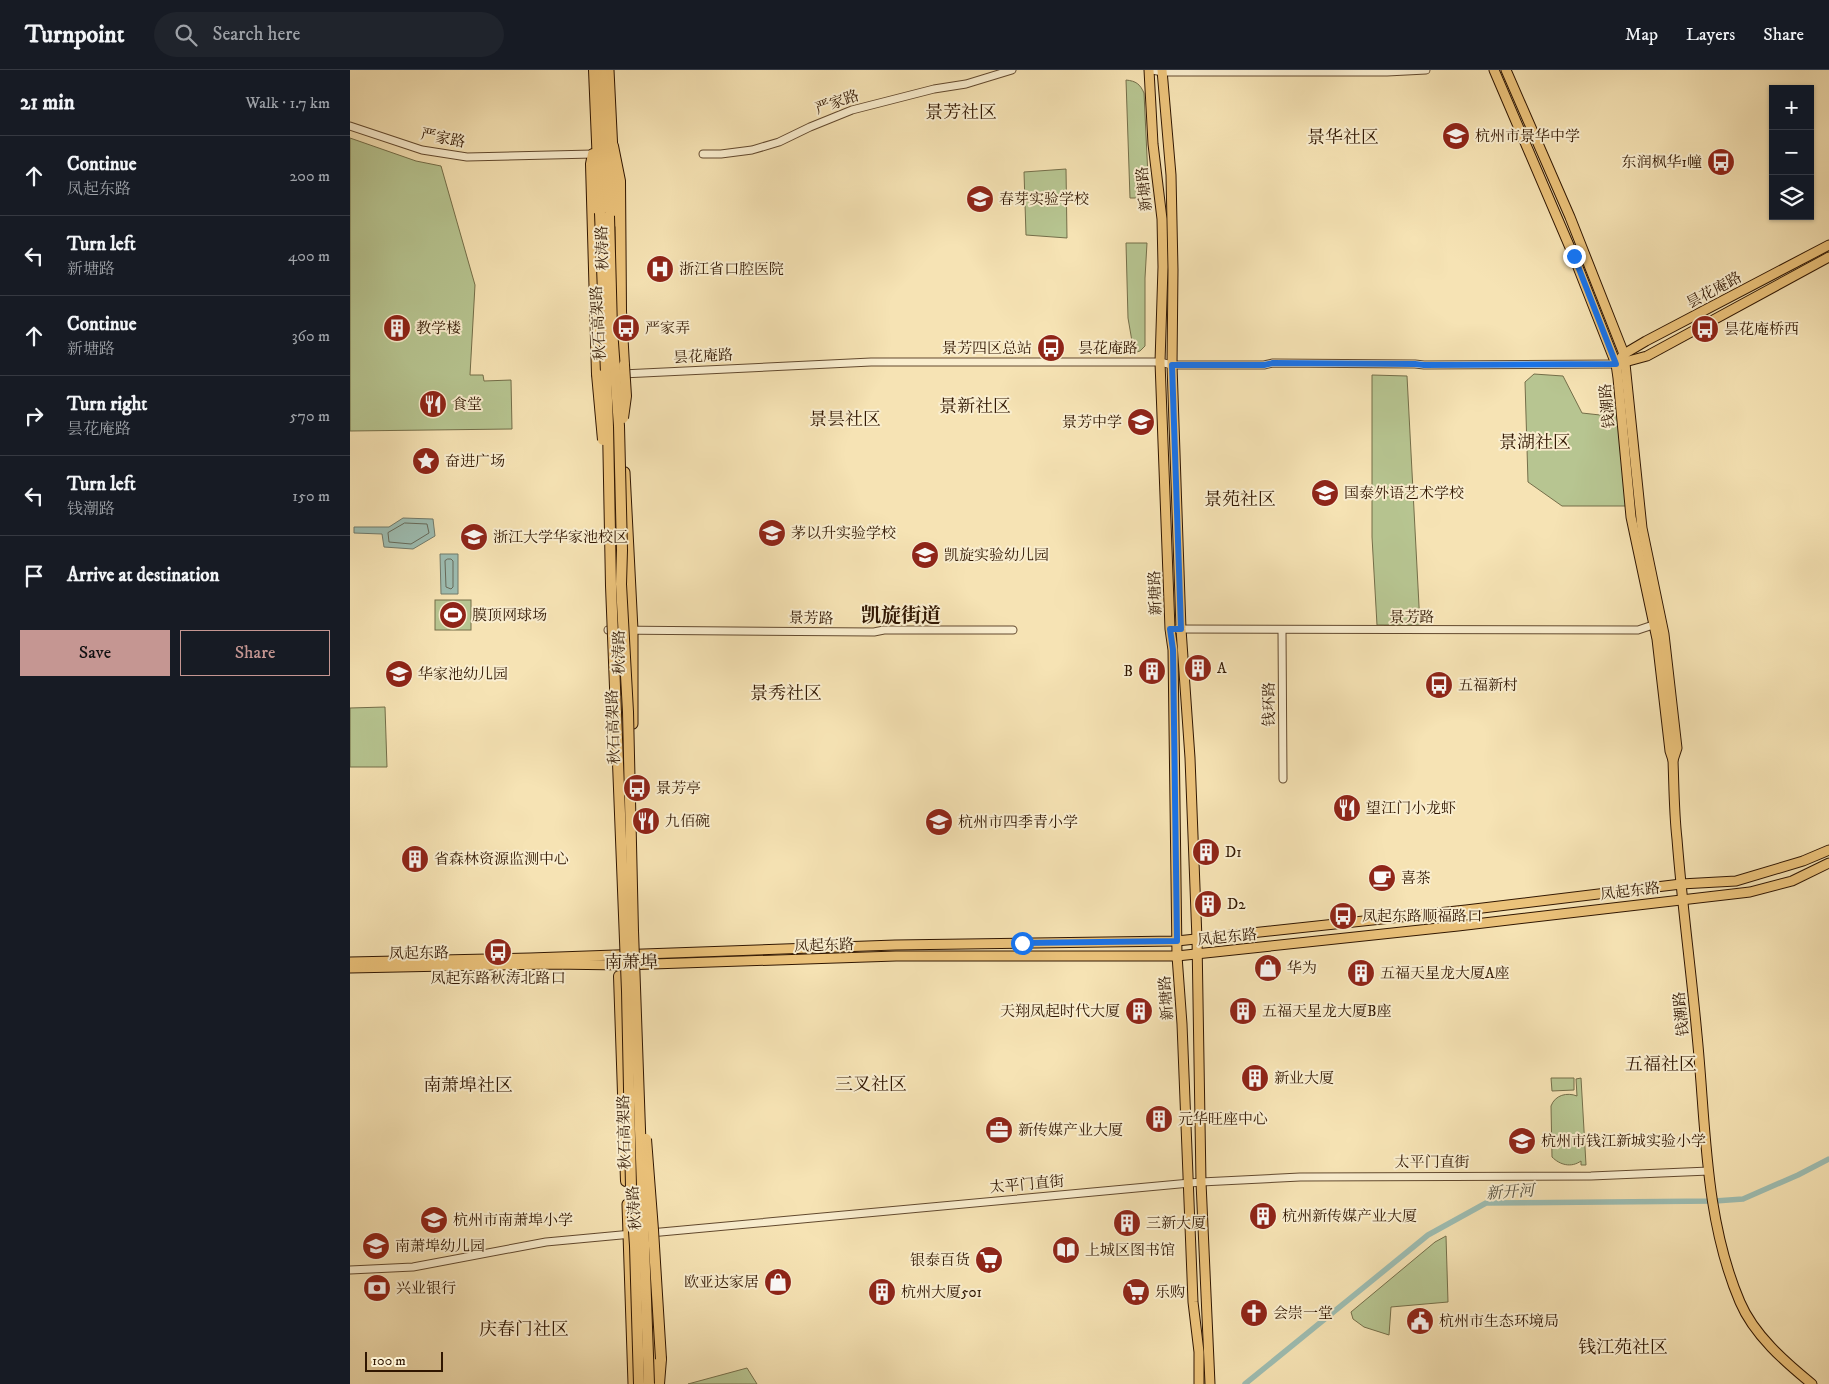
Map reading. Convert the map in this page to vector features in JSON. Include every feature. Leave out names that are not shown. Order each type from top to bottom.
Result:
[{"type":"highway","name":"秋石高架路","points":[[603,70],[612,330],[617,386],[622,550],[621,584],[628,712],[632,931],[649,1384]]},
{"type":"highway","name":"秋石高架路","points":[[593,71],[609,476],[611,586],[627,991],[631,1187],[635,1246],[639,1384]]},
{"type":"highway","points":[[613,146],[620,181],[622,311],[626,396],[619,446]]},
{"type":"highway","points":[[593,154],[591,164],[595,275],[594,329],[598,402],[609,476]]},
{"type":"highway","points":[[622,870],[619,949],[628,1207]]},
{"type":"highway","points":[[638,1052],[654,1230],[661,1360],[660,1384]]},
{"type":"main road","name":"秋涛路","points":[[609,70],[626,515],[633,630],[633,833],[645,1173],[654,1232],[655,1384]]},
{"type":"main road","name":"新塘路","points":[[1150,70],[1153,144],[1162,219],[1163,267],[1160,362],[1170,629],[1173,650],[1177,956],[1199,1384]]},
{"type":"main road","name":"钱潮路","points":[[1494,70],[1574,256],[1616,364],[1631,517],[1657,639],[1670,751],[1673,760],[1681,884],[1698,1037],[1709,1171],[1714,1210],[1724,1256],[1741,1304],[1757,1330],[1778,1354],[1812,1384]]},
{"type":"main road","name":"钱潮路","points":[[1506,70],[1570,217],[1625,358],[1642,528],[1663,628],[1678,748],[1673,760]]},
{"type":"main road","name":"秋涛路","points":[[593,71],[593,154],[608,630],[623,965],[633,1384]]},
{"type":"main road","name":"新塘路","points":[[1162,71],[1171,175],[1172,365],[1181,629],[1190,758],[1197,939],[1201,1182],[1210,1384]]},
{"type":"main road","name":"昙花庵路","points":[[1616,364],[1646,341],[1829,246]]},
{"type":"main road","name":"昙花庵路","points":[[1625,358],[1647,356],[1829,256]]},
{"type":"main road","name":"凤起东路","points":[[350,962],[530,958],[895,945],[1177,941],[1466,910],[1681,884],[1736,880],[1803,862],[1829,850]]},
{"type":"main road","name":"凤起东路","points":[[350,968],[552,964],[637,965],[896,956],[1177,956],[1750,892],[1792,881],[1829,863]]},
{"type":"main road","points":[[654,1232],[660,1384]]},
{"type":"street","name":"严家路","points":[[702,154],[721,154],[752,150],[779,142],[852,110],[934,88],[966,84],[1012,70]]},
{"type":"street","points":[[1150,70],[1387,72],[1426,70]]},
{"type":"street","name":"严家路","points":[[350,126],[422,150],[467,157],[593,154]]},
{"type":"street","name":"昙花庵路","points":[[601,374],[872,362],[1160,362],[1172,365],[1264,365],[1273,363],[1424,365],[1616,364]]},
{"type":"street","name":"景芳路","points":[[1170,629],[1638,630],[1653,625]]},
{"type":"street","name":"景芳路","points":[[608,630],[874,632],[884,630],[1013,630]]},
{"type":"street","name":"钱环路","points":[[1282,630],[1283,779]]},
{"type":"street","name":"太平门直街","points":[[350,1270],[413,1267],[546,1242],[1201,1182],[1300,1177],[1591,1176],[1709,1171]]},
{"type":"green space","points":[[1126,80],[1137,84],[1144,93],[1149,198],[1130,198]]},
{"type":"green space","points":[[350,138],[416,161],[441,166],[475,285],[470,375],[483,375],[484,381],[511,380],[512,429],[350,431]]},
{"type":"green space","points":[[1066,169],[1067,238],[1026,235],[1024,172]]},
{"type":"green space","points":[[1126,243],[1147,243],[1145,346],[1140,351],[1134,353],[1128,318]]},
{"type":"green space","points":[[1534,374],[1563,376],[1582,413],[1600,415],[1621,400],[1629,506],[1562,506],[1528,482],[1525,382]]},
{"type":"green space","points":[[1372,375],[1407,376],[1420,625],[1377,625],[1372,537]]},
{"type":"green space","name":"膜顶网球场","points":[[435,600],[471,600],[471,630],[435,630]]},
{"type":"green space","points":[[385,707],[387,767],[350,767],[350,708]]},
{"type":"green space","points":[[1551,1078],[1574,1078],[1574,1090],[1552,1091]]},
{"type":"green space","points":[[1581,1078],[1586,1165],[1581,1165],[1581,1161],[1566,1165],[1552,1157],[1551,1106],[1555,1099],[1562,1095],[1577,1096],[1576,1079]]},
{"type":"green space","points":[[1446,1236],[1448,1302],[1391,1307],[1389,1335],[1364,1327],[1353,1319],[1351,1312],[1435,1242]]},
{"type":"green space","points":[[747,1368],[757,1384],[688,1384]]},
{"type":"water","points":[[403,518],[433,519],[435,536],[413,549],[384,547],[382,534],[354,533],[354,527],[389,527]]},
{"type":"water","points":[[440,554],[458,554],[458,594],[441,594]]},
{"type":"waterway","name":"新开河","points":[[1245,1384],[1428,1235],[1486,1203],[1715,1201],[1743,1199],[1829,1159]]},
{"type":"place","name":"杭州市景华中学","points":[[1456,136]]},
{"type":"place","name":"东润枫华1幢","points":[[1721,162]]},
{"type":"place","name":"春芽实验学校","points":[[980,199]]},
{"type":"place","name":"浙江省口腔医院","points":[[660,269]]},
{"type":"place","name":"教学楼","points":[[397,328]]},
{"type":"place","name":"严家弄","points":[[626,328]]},
{"type":"place","name":"昙花庵桥西","points":[[1705,329]]},
{"type":"place","name":"景芳四区总站","points":[[1051,348]]},
{"type":"place","name":"食堂","points":[[433,404]]},
{"type":"place","name":"景芳中学","points":[[1141,422]]},
{"type":"place","name":"奋进广场","points":[[426,461]]},
{"type":"place","name":"国泰外语艺术学校","points":[[1325,493]]},
{"type":"place","name":"茅以升实验学校","points":[[772,533]]},
{"type":"place","name":"浙江大学华家池校区","points":[[474,537]]},
{"type":"place","name":"凯旋实验幼儿园","points":[[925,555]]},
{"type":"place","name":"膜顶网球场","points":[[453,615]]},
{"type":"place","name":"A","points":[[1198,668]]},
{"type":"place","name":"B","points":[[1152,671]]},
{"type":"place","name":"华家池幼儿园","points":[[399,674]]},
{"type":"place","name":"五福新村","points":[[1439,685]]},
{"type":"place","name":"景芳亭","points":[[637,788]]},
{"type":"place","name":"望江门小龙虾","points":[[1347,808]]},
{"type":"place","name":"九佰碗","points":[[646,821]]},
{"type":"place","name":"杭州市四季青小学","points":[[939,822]]},
{"type":"place","name":"D1","points":[[1206,852]]},
{"type":"place","name":"省森林资源监测中心","points":[[415,859]]},
{"type":"place","name":"喜茶","points":[[1382,878]]},
{"type":"place","name":"D2","points":[[1208,904]]},
{"type":"place","name":"凤起东路顺福路口","points":[[1343,916]]},
{"type":"place","name":"凤起东路秋涛北路口","points":[[498,952]]},
{"type":"place","name":"华为","points":[[1268,968]]},
{"type":"place","name":"五福天星龙大厦A座","points":[[1361,973]]},
{"type":"place","name":"天翔凤起时代大厦","points":[[1139,1011]]},
{"type":"place","name":"五福天星龙大厦B座","points":[[1243,1011]]},
{"type":"place","name":"新业大厦","points":[[1255,1078]]},
{"type":"place","name":"元华旺座中心","points":[[1159,1119]]},
{"type":"place","name":"新传媒产业大厦","points":[[999,1130]]},
{"type":"place","name":"杭州市钱江新城实验小学","points":[[1522,1141]]},
{"type":"place","name":"杭州新传媒产业大厦","points":[[1263,1216]]},
{"type":"place","name":"杭州市南萧埠小学","points":[[434,1220]]},
{"type":"place","name":"三新大厦","points":[[1127,1223]]},
{"type":"place","name":"南萧埠幼儿园","points":[[376,1246]]},
{"type":"place","name":"上城区图书馆","points":[[1066,1250]]},
{"type":"place","name":"银泰百货","points":[[989,1260]]},
{"type":"place","name":"欧亚达家居","points":[[778,1282]]},
{"type":"place","name":"兴业银行","points":[[377,1288]]},
{"type":"place","name":"杭州大厦501","points":[[882,1292]]},
{"type":"place","name":"乐购","points":[[1136,1292]]},
{"type":"place","name":"会崇一堂","points":[[1254,1313]]},
{"type":"place","name":"杭州市生态环境局","points":[[1420,1321]]},
{"type":"district","name":"景芳社区","points":[[961,112]]},
{"type":"district","name":"景华社区","points":[[1343,137]]},
{"type":"district","name":"景新社区","points":[[975,406]]},
{"type":"district","name":"景昙社区","points":[[845,419]]},
{"type":"district","name":"景湖社区","points":[[1535,442]]},
{"type":"district","name":"景苑社区","points":[[1240,499]]},
{"type":"district","name":"凯旋街道","points":[[901,615]]},
{"type":"district","name":"景秀社区","points":[[786,693]]},
{"type":"district","name":"南萧埠","points":[[631,962]]},
{"type":"district","name":"五福社区","points":[[1661,1064]]},
{"type":"district","name":"三叉社区","points":[[871,1084]]},
{"type":"district","name":"南萧埠社区","points":[[468,1085]]},
{"type":"district","name":"庆春门社区","points":[[524,1329]]},
{"type":"district","name":"钱江苑社区","points":[[1623,1347]]},
{"type":"route","points":[[1022,943],[1177,941],[1173,650],[1170,629],[1181,629],[1172,365],[1264,365],[1273,363],[1424,365],[1616,364],[1574,256]]}]
